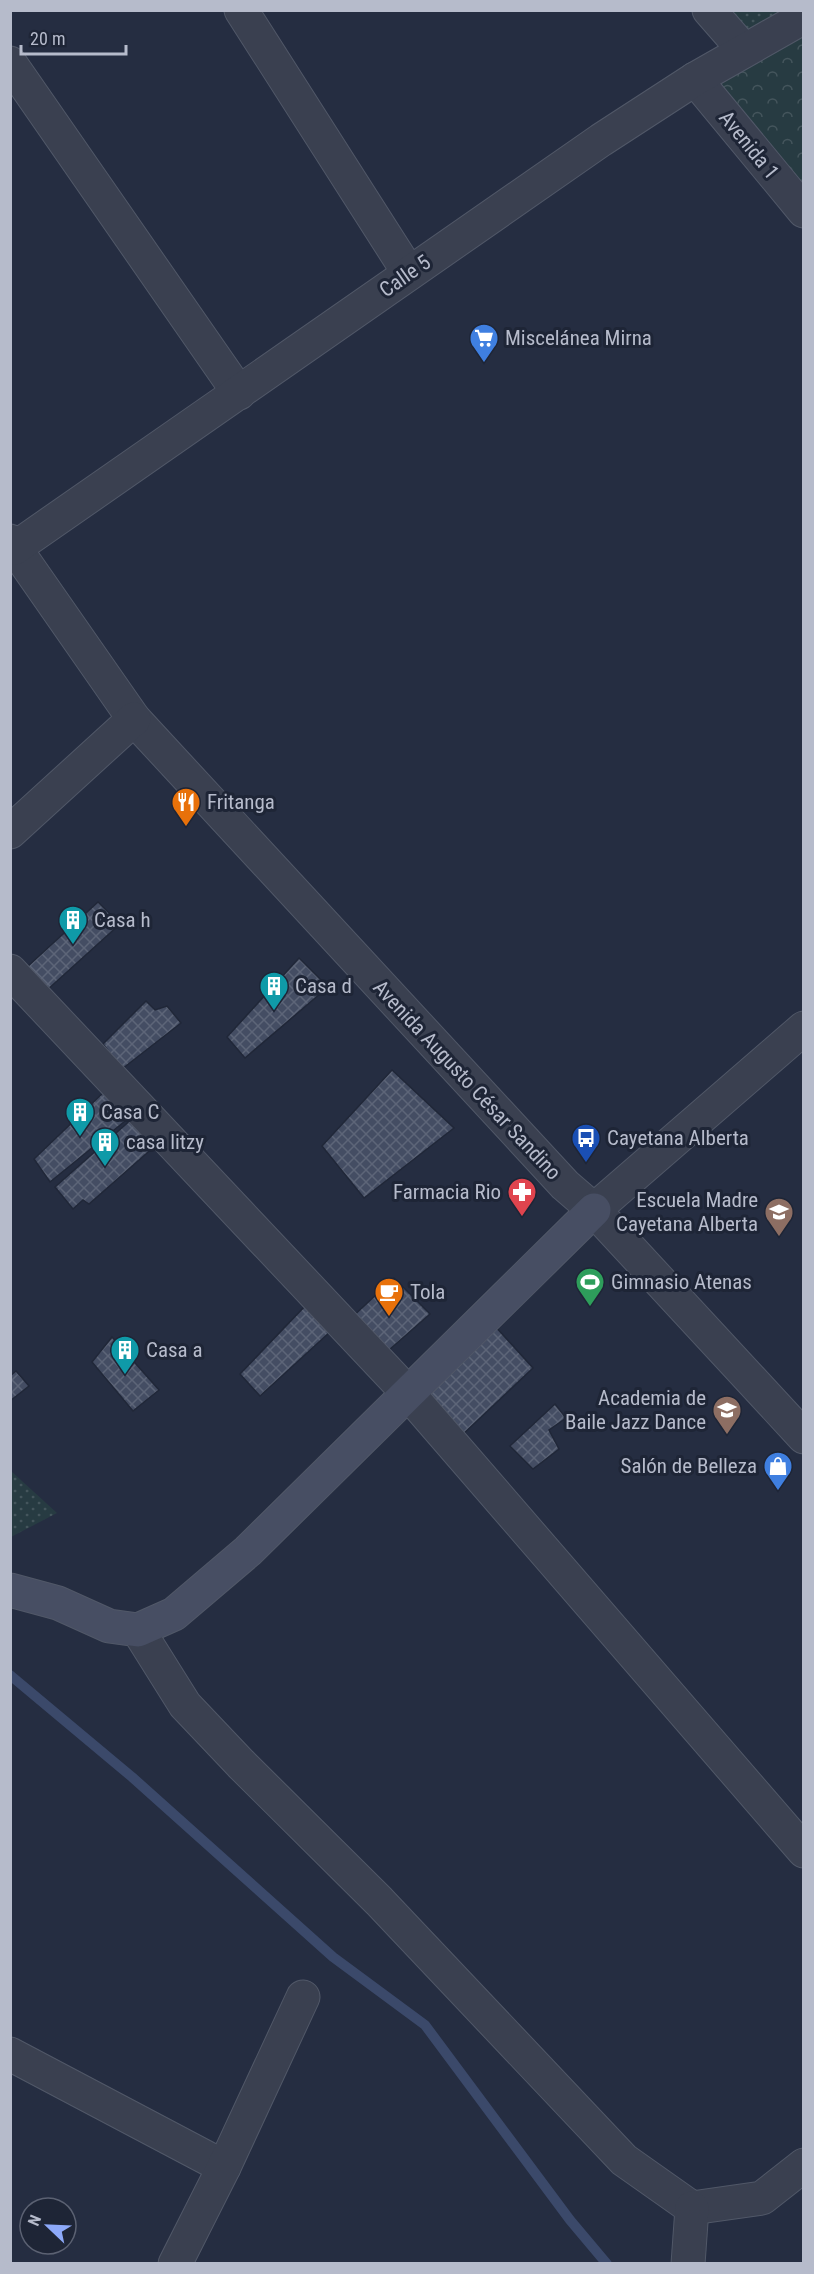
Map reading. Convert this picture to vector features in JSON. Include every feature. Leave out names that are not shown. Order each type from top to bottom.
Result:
[{"type":"street","points":[[241,10],[410,273]]},
{"type":"street","points":[[709,10],[744,50]]},
{"type":"street","name":"Calle 5","points":[[13,545],[239,393],[601,140],[695,79],[804,16]]},
{"type":"street","points":[[10,63],[239,393]]},
{"type":"street","name":"Avenida 1","points":[[695,79],[802,207]]},
{"type":"street","name":"Avenida Augusto César Sandino","points":[[13,545],[134,719],[565,1185],[594,1210],[804,1437]]},
{"type":"street","points":[[10,832],[134,719]]},
{"type":"street","points":[[10,971],[407,1392],[804,1851]]},
{"type":"street","points":[[10,1590],[58,1603],[109,1626],[138,1630],[174,1614],[248,1551],[594,1210],[804,1028]]},
{"type":"street","points":[[138,1630],[185,1705],[379,1901],[624,2160],[692,2208],[762,2198],[804,2164]]},
{"type":"street","points":[[175,2264],[224,2167],[303,1997]]},
{"type":"street","points":[[10,2054],[224,2167]]},
{"type":"street","points":[[688,2264],[692,2208]]},
{"type":"green space","points":[[709,11],[803,11],[744,50]]},
{"type":"green space","points":[[803,17],[804,202],[695,79]]},
{"type":"green space","points":[[11,1471],[57,1513],[11,1537]]},
{"type":"building","name":"Casa h","points":[[98,902],[120,924],[46,991],[26,968]]},
{"type":"building","name":"Casa d","points":[[299,958],[328,987],[245,1058],[227,1037]]},
{"type":"building","points":[[146,1001],[155,1010],[167,1006],[181,1023],[122,1069],[103,1044]]},
{"type":"building","points":[[392,1070],[454,1128],[364,1198],[322,1146]]},
{"type":"building","name":"Casa C","points":[[106,1090],[130,1117],[50,1182],[34,1159]]},
{"type":"building","name":"casa litzy","points":[[133,1118],[155,1146],[89,1204],[83,1200],[73,1209],[55,1187]]},
{"type":"building","name":"Tola","points":[[394,1278],[430,1314],[381,1357],[348,1321]]},
{"type":"building","points":[[308,1303],[331,1331],[260,1396],[240,1374]]},
{"type":"building","points":[[494,1325],[533,1368],[460,1437],[416,1392]]},
{"type":"building","name":"Casa a","points":[[112,1337],[159,1390],[133,1411],[92,1362]]},
{"type":"building","points":[[16,1371],[29,1386],[10,1401],[10,1376]]},
{"type":"building","points":[[555,1404],[566,1418],[549,1430],[559,1449],[533,1469],[510,1446]]},
{"type":"waterway","points":[[10,1675],[132,1777],[333,1957],[425,2025],[570,2220],[607,2264]]},
{"type":"place","name":"Miscelánea Mirna","points":[[484,364]]},
{"type":"place","name":"Fritanga","points":[[186,828]]},
{"type":"place","name":"Casa h","points":[[73,946]]},
{"type":"place","name":"Casa d","points":[[274,1012]]},
{"type":"place","name":"Casa C","points":[[80,1138]]},
{"type":"place","name":"Cayetana Alberta","points":[[586,1164]]},
{"type":"place","name":"casa litzy","points":[[105,1168]]},
{"type":"place","name":"Farmacia Rio","points":[[522,1218]]},
{"type":"place","name":"Escuela Madre Cayetana Alberta","points":[[779,1238]]},
{"type":"place","name":"Gimnasio Atenas","points":[[590,1308]]},
{"type":"place","name":"Tola","points":[[389,1318]]},
{"type":"place","name":"Casa a","points":[[125,1376]]},
{"type":"place","name":"Academia de Baile Jazz Dance","points":[[727,1436]]},
{"type":"place","name":"Salón de Belleza","points":[[778,1492]]}]
